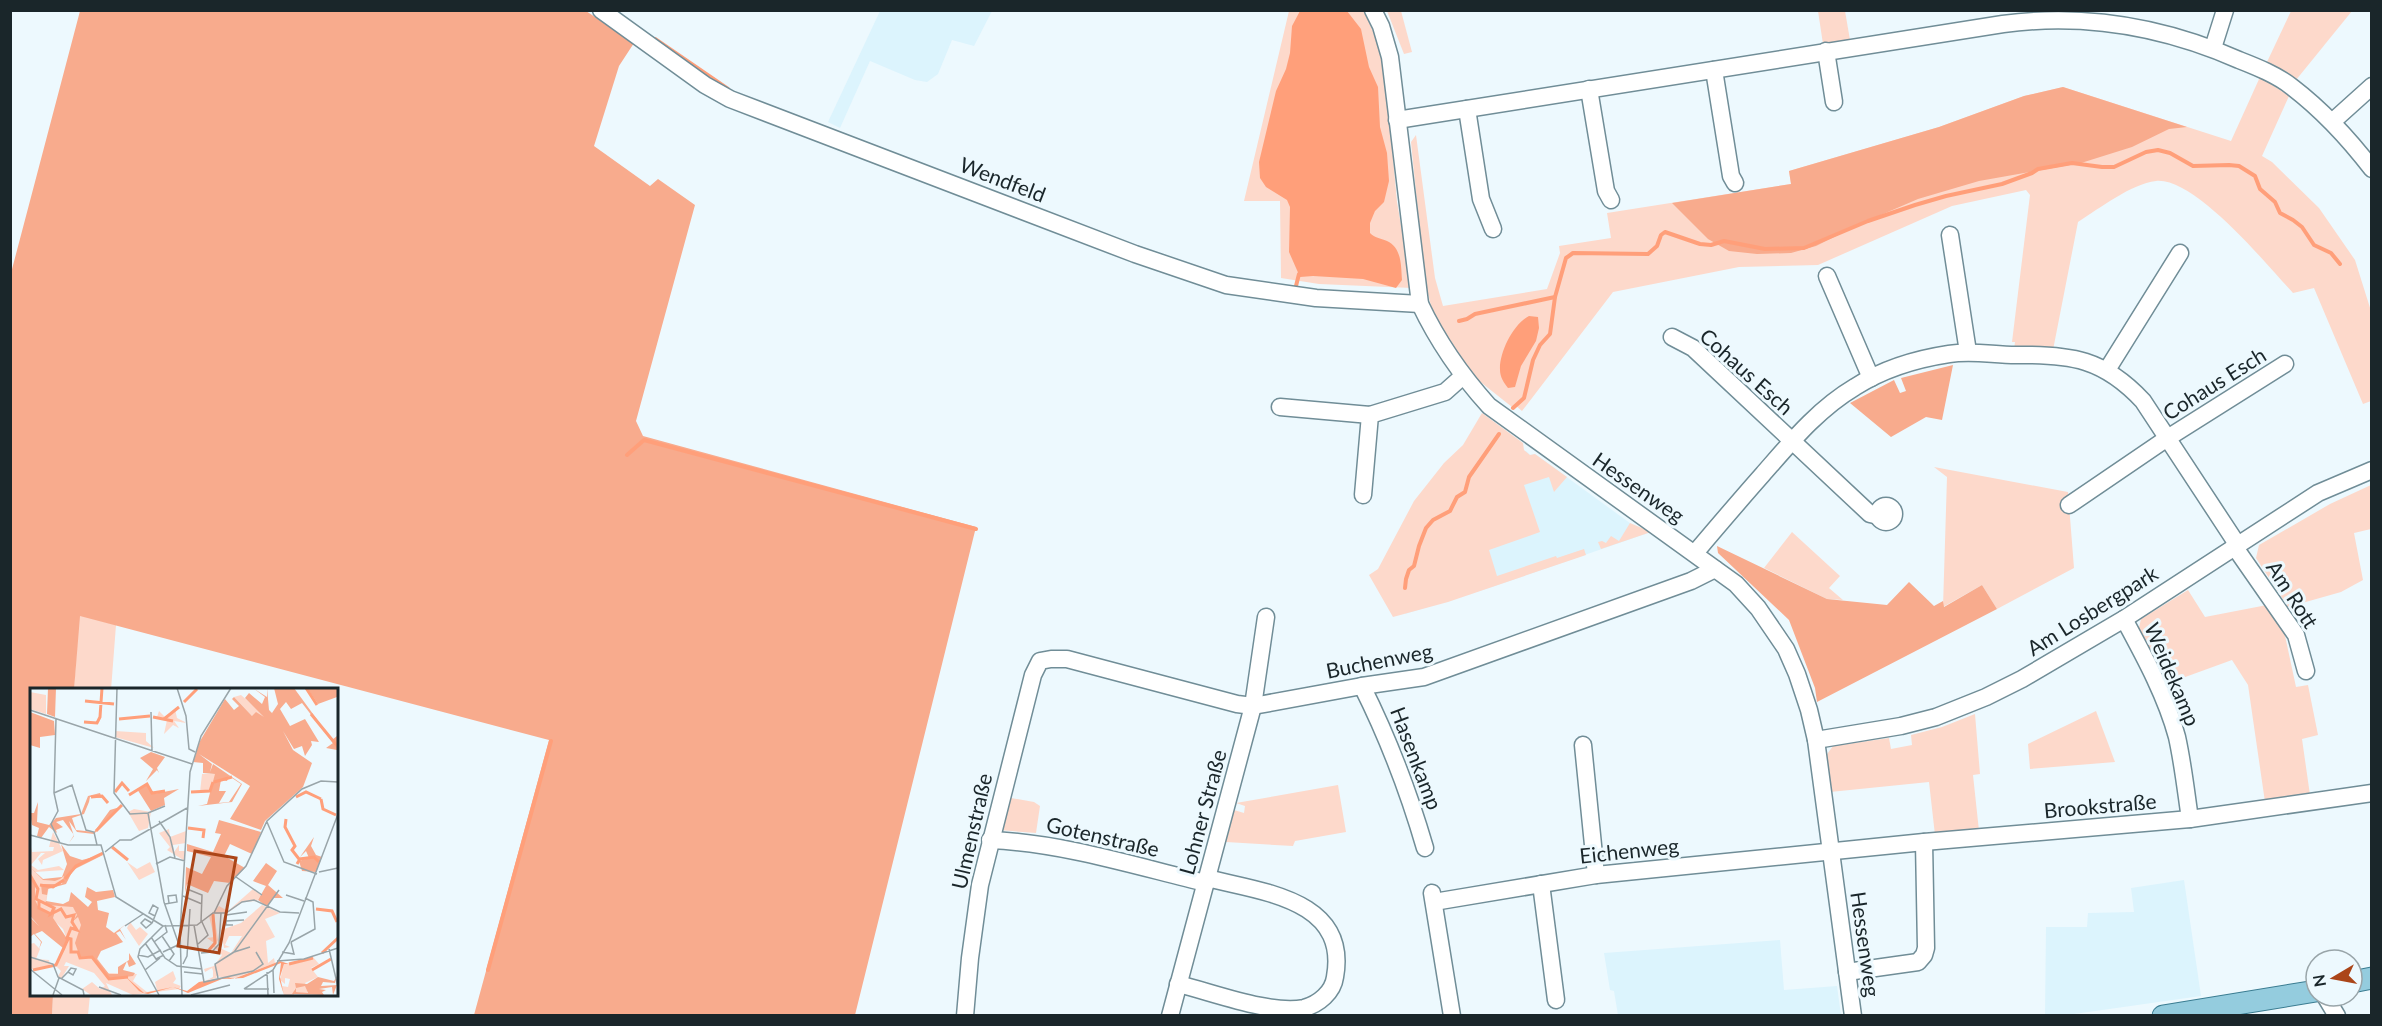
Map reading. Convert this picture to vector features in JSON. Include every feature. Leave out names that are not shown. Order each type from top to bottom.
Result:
[{"type":"main road","points":[[2163,1016],[2304,993]]},
{"type":"street","name":"Wendfeld","points":[[601,10],[705,85],[730,99],[1135,254],[1227,285],[1316,298],[1420,304]]},
{"type":"street","name":"Hessenweg","points":[[1373,10],[1381,26],[1390,57],[1420,304],[1434,332],[1463,376],[1489,406],[1695,553],[1736,585],[1758,608],[1786,649],[1797,674],[1816,740],[1853,1016]]},
{"type":"street","points":[[2213,48],[2225,10]]},
{"type":"street","points":[[1397,120],[1826,51],[2040,20],[2130,25],[2213,48],[2261,69],[2285,82],[2332,122],[2372,169]]},
{"type":"street","points":[[1826,51],[1834,102]]},
{"type":"street","points":[[1714,70],[1731,176],[1735,183]]},
{"type":"street","points":[[2332,122],[2372,86]]},
{"type":"street","points":[[1589,89],[1606,191],[1611,200]]},
{"type":"street","points":[[1467,109],[1481,199],[1493,229]]},
{"type":"street","points":[[1950,235],[1968,352]]},
{"type":"street","points":[[2107,370],[2180,253]]},
{"type":"street","points":[[1827,276],[1871,378]]},
{"type":"street","name":"Cohaus Esch","points":[[1672,337],[1693,348],[1870,514],[1879,516]]},
{"type":"street","name":"Cohaus Esch","points":[[1695,553],[1791,441],[1830,404],[1871,378],[1919,360],[1968,352],[2046,354],[2082,360],[2107,370],[2126,383],[2143,401],[2236,545]]},
{"type":"street","name":"Cohaus Esch","points":[[2069,505],[2166,439],[2285,364]]},
{"type":"street","points":[[1280,407],[1370,415],[1445,392],[1463,376]]},
{"type":"street","points":[[1363,495],[1370,415]]},
{"type":"street","name":"Am Losbergpark","points":[[1816,740],[1901,726],[1936,717],[1965,707],[2022,680],[2124,619],[2318,493],[2372,470]]},
{"type":"street","name":"Am Rott","points":[[2236,545],[2296,635],[2306,671]]},
{"type":"street","name":"Buchenweg","points":[[1040,662],[1067,659],[1237,704],[1253,706],[1424,677],[1690,581],[1715,569]]},
{"type":"street","name":"Lohner Straße","points":[[1170,1016],[1253,706],[1266,617]]},
{"type":"street","name":"Weidekamp","points":[[2124,619],[2171,719],[2182,767],[2190,819]]},
{"type":"street","name":"Ulmenstraße","points":[[965,1016],[980,885],[1033,675],[1040,662]]},
{"type":"street","name":"Hasenkamp","points":[[1362,686],[1377,717],[1414,810],[1425,848]]},
{"type":"street","points":[[1582,745],[1596,875]]},
{"type":"street","name":"Brookstraße","points":[[1831,852],[2190,819],[2372,793]]},
{"type":"street","name":"Gotenstraße","points":[[990,840],[1057,847],[1284,898],[1311,910],[1321,920],[1337,955],[1335,981],[1328,993],[1318,1003],[1304,1008],[1287,1009],[1262,1005],[1178,984]]},
{"type":"street","points":[[1846,972],[1918,962],[1924,955],[1926,948],[1924,842]]},
{"type":"street","name":"Eichenweg","points":[[1452,1016],[1433,898],[1596,875],[1831,852]]},
{"type":"street","points":[[1541,884],[1556,1000]]},
{"type":"shaded area","points":[[80,11],[586,11],[634,43],[619,66],[594,146],[650,186],[658,179],[695,205],[636,421],[643,436],[976,527],[855,1015],[474,1015],[549,740],[80,616],[74,688],[30,688],[30,996],[53,996],[52,1015],[11,1016],[11,273]]},
{"type":"shaded area","points":[[880,11],[992,11],[974,46],[952,40],[938,74],[927,82],[915,80],[870,61],[840,128],[828,122]]},
{"type":"shaded area","points":[[1289,11],[1364,11],[1384,57],[1397,202],[1412,288],[1319,284],[1281,278],[1280,201],[1244,201]]},
{"type":"shaded area","points":[[1300,11],[1347,11],[1361,29],[1369,67],[1378,87],[1380,127],[1387,153],[1389,181],[1384,202],[1375,211],[1370,223],[1370,233],[1396,248],[1401,263],[1402,280],[1396,288],[1363,279],[1300,277],[1289,252],[1290,207],[1287,200],[1266,187],[1260,178],[1259,162],[1276,91],[1290,53],[1292,26]]},
{"type":"shaded area","points":[[1387,11],[1401,11],[1412,52],[1404,54]]},
{"type":"shaded area","points":[[1818,11],[1845,11],[1850,40],[1823,44]]},
{"type":"shaded area","points":[[2291,11],[2352,11],[2296,80],[2267,62]]},
{"type":"shaded area","points":[[2260,77],[2289,96],[2262,156],[2272,162],[2319,208],[2355,260],[2371,311],[2371,401],[2363,404],[2314,288],[2293,293],[2249,244],[2210,207],[2172,184],[2156,181],[2126,192],[2078,222],[2053,350],[2014,350],[2015,342],[2012,342],[2030,195],[2026,190],[1952,206],[1818,265],[1739,267],[1613,292],[1522,411],[1515,405],[1512,407],[1478,380],[1464,364],[1438,322],[1431,306],[1425,282],[1411,142],[1416,135],[1435,278],[1443,306],[1547,289],[1560,253],[1559,246],[1611,238],[1607,213],[1791,184],[1789,171],[1939,127],[2024,96],[2063,87],[2231,141]]},
{"type":"shaded area","points":[[2063,87],[2187,127],[2169,129],[2132,147],[2081,163],[1979,181],[1918,199],[1816,246],[1791,253],[1757,254],[1729,251],[1708,239],[1672,203],[1791,184],[1789,171],[1939,127],[2024,96]]},
{"type":"shaded area","points":[[1529,316],[1538,317],[1539,328],[1536,341],[1521,366],[1515,387],[1508,388],[1500,373],[1502,356],[1513,332]]},
{"type":"shaded area","points":[[1953,365],[1942,420],[1926,417],[1891,437],[1850,403],[1894,380],[1900,393],[1906,391],[1901,378]]},
{"type":"shaded area","points":[[1482,413],[1523,443],[1524,450],[1530,455],[1535,454],[1567,477],[1554,492],[1549,477],[1524,485],[1540,532],[1489,550],[1497,576],[1584,549],[1586,555],[1448,602],[1393,617],[1369,575],[1378,569],[1414,501],[1444,463],[1463,445]]},
{"type":"shaded area","points":[[1526,451],[1530,455],[1535,454],[1634,526],[1651,532],[1489,588],[1405,614]]},
{"type":"shaded area","points":[[1934,467],[2068,492],[2074,568],[1997,609],[1982,585],[1943,607],[1947,477]]},
{"type":"shaded area","points":[[2371,485],[2371,529],[2354,533],[2363,580],[2341,592],[2288,607],[2256,558],[2259,545],[2330,504]]},
{"type":"shaded area","points":[[1630,523],[1651,532],[1601,549],[1598,542],[1606,543],[1611,536],[1619,541]]},
{"type":"shaded area","points":[[1792,532],[1840,576],[1829,588],[1843,600],[1827,599],[1764,568]]},
{"type":"shaded area","points":[[1717,546],[1827,599],[1887,605],[1909,582],[1934,606],[1943,601],[1944,607],[1982,585],[1997,609],[1817,702],[1815,688],[1789,620],[1718,553]]},
{"type":"shaded area","points":[[2188,590],[2205,617],[2267,605],[2284,631],[2296,687],[2308,685],[2318,735],[2302,739],[2310,795],[2265,802],[2248,685],[2232,660],[2166,684],[2138,632],[2141,619]]},
{"type":"shaded area","points":[[79,615],[116,625],[111,688],[74,688]]},
{"type":"shaded area","points":[[2096,711],[2115,762],[2030,769],[2028,744]]},
{"type":"shaded area","points":[[1975,714],[1980,774],[1973,775],[1979,831],[1935,835],[1929,782],[1830,792],[1825,757],[1833,746],[1889,738],[1891,749],[1912,745],[1911,735],[1942,727]]},
{"type":"shaded area","points":[[1338,785],[1346,832],[1295,841],[1293,846],[1226,842],[1234,810],[1244,813],[1245,806],[1236,803]]},
{"type":"shaded area","points":[[1011,798],[1034,802],[1040,806],[1036,833],[999,830],[1006,801]]},
{"type":"shaded area","points":[[2184,880],[2201,996],[2067,1015],[2045,1015],[2046,927],[2087,927],[2088,913],[2134,912],[2131,888]]},
{"type":"shaded area","points":[[1780,940],[1784,990],[1837,986],[1841,1015],[1618,1015],[1614,991],[1610,990],[1604,953]]},
{"type":"shaded area","points":[[53,996],[90,996],[88,1015],[52,1015]]},
{"type":"waterway","points":[[655,39],[728,89]]},
{"type":"waterway","points":[[1459,321],[1475,314],[1555,297],[1566,258],[1573,253],[1648,254],[1657,246],[1661,235],[1665,232],[1700,244],[1711,245],[1724,241],[1765,249],[1804,248],[1868,221],[1915,205],[2002,184],[2038,169],[2072,163],[2114,167],[2146,152],[2158,150],[2170,153],[2193,166],[2239,166],[2255,176],[2260,189],[2275,202],[2280,213],[2302,227],[2314,245],[2331,253],[2340,264]]},
{"type":"waterway","points":[[1295,290],[1299,274]]},
{"type":"waterway","points":[[1513,408],[1524,398],[1533,360],[1540,345],[1550,334],[1555,297]]},
{"type":"waterway","points":[[1405,588],[1409,570],[1414,566],[1426,528],[1433,520],[1450,511],[1457,497],[1465,492],[1469,477],[1499,434]]},
{"type":"waterway","points":[[627,455],[644,440],[976,529]]},
{"type":"waterway","points":[[488,970],[551,741]]}]
